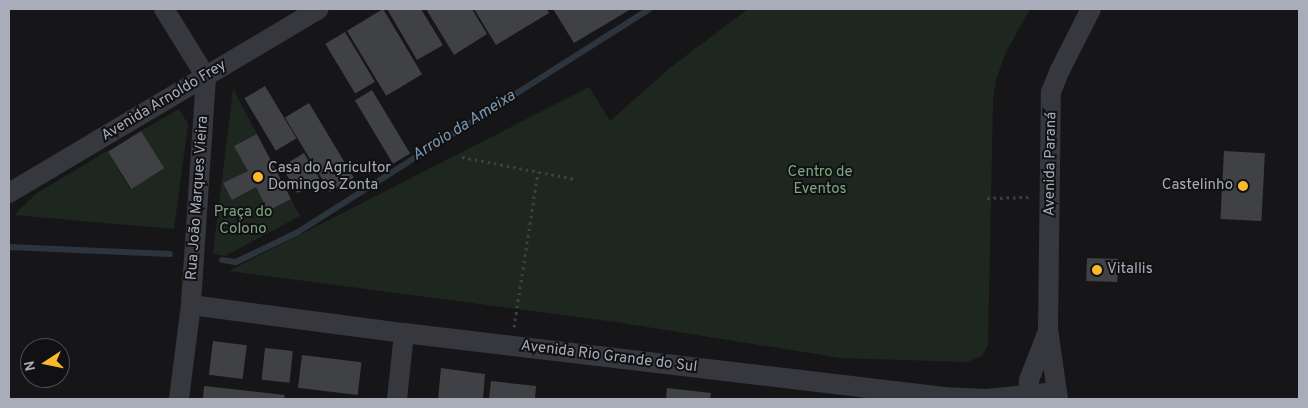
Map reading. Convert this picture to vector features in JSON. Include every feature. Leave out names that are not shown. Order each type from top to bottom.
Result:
[{"type":"street","points":[[164,9],[206,77]]},
{"type":"street","name":"Avenida Arnoldo Frey","points":[[9,193],[319,9]]},
{"type":"street","name":"Avenida Paraná","points":[[1057,396],[1048,330],[1051,92],[1060,70],[1092,9]]},
{"type":"street","name":"Rua João Marques Vieira","points":[[178,399],[191,305],[206,77]]},
{"type":"street","name":"Avenida Rio Grande do Sul","points":[[191,305],[511,346],[838,391],[986,399],[1057,396]]},
{"type":"street","name":"Avenida Paraná","points":[[1028,397],[1029,380],[1048,330]]},
{"type":"street","points":[[397,399],[404,333]]},
{"type":"path","points":[[462,157],[575,180]]},
{"type":"path","points":[[511,346],[538,172]]},
{"type":"path","points":[[987,198],[1050,196]]},
{"type":"green space","name":"Centro de Eventos","points":[[748,9],[1030,9],[1006,52],[996,80],[993,101],[988,345],[982,356],[967,362],[841,358],[616,322],[229,271],[589,87],[610,121],[671,67]]},
{"type":"green space","name":"Praça do Colono","points":[[233,89],[257,134],[235,146],[248,171],[224,183],[256,187],[268,211],[291,199],[300,216],[225,256],[213,254]]},
{"type":"green space","points":[[179,109],[188,124],[174,229],[14,215],[37,193],[107,151],[130,189],[164,169],[141,131]]},
{"type":"building","points":[[383,9],[422,74],[386,96],[347,31]]},
{"type":"building","points":[[387,9],[421,9],[443,45],[417,60]]},
{"type":"building","points":[[426,9],[472,9],[487,34],[454,55]]},
{"type":"building","points":[[474,9],[547,9],[549,13],[496,45]]},
{"type":"building","points":[[553,9],[631,9],[574,43]]},
{"type":"building","points":[[345,32],[375,82],[355,94],[325,44]]},
{"type":"building","points":[[265,86],[296,138],[276,151],[244,98]]},
{"type":"building","points":[[372,90],[410,153],[393,164],[355,100]]},
{"type":"building","points":[[309,103],[354,178],[330,192],[285,117]]},
{"type":"building","points":[[141,131],[164,168],[131,189],[108,152]]},
{"type":"building","name":"Casa do Agricultor Domingos Zonta","points":[[257,134],[291,199],[268,211],[256,187],[232,200],[223,183],[248,171],[234,146]]},
{"type":"building","name":"Castelinho","points":[[1224,151],[1265,153],[1261,221],[1220,219]]},
{"type":"building","points":[[304,153],[320,180],[298,193],[282,166]]},
{"type":"building","points":[[1087,258],[1118,259],[1117,282],[1086,281]]},
{"type":"building","points":[[213,341],[247,345],[243,379],[209,375]]},
{"type":"building","points":[[265,348],[293,351],[290,383],[262,380]]},
{"type":"building","points":[[302,355],[362,362],[358,395],[298,388]]},
{"type":"building","points":[[441,368],[485,374],[483,399],[438,399]]},
{"type":"building","points":[[491,381],[536,386],[535,399],[489,399]]},
{"type":"building","points":[[204,386],[285,395],[284,399],[203,399]]},
{"type":"building","points":[[667,388],[711,393],[710,399],[666,399]]},
{"type":"waterway","name":"Arroio da Ameixa","points":[[222,260],[236,262],[298,232],[649,9]]},
{"type":"waterway","name":"Arroio da Ameixa","points":[[9,247],[170,254]]},
{"type":"place","name":"Casa do Agricultor Domingos Zonta","points":[[258,177]]},
{"type":"place","name":"Castelinho","points":[[1243,186]]},
{"type":"place","name":"Vitallis","points":[[1097,270]]}]
